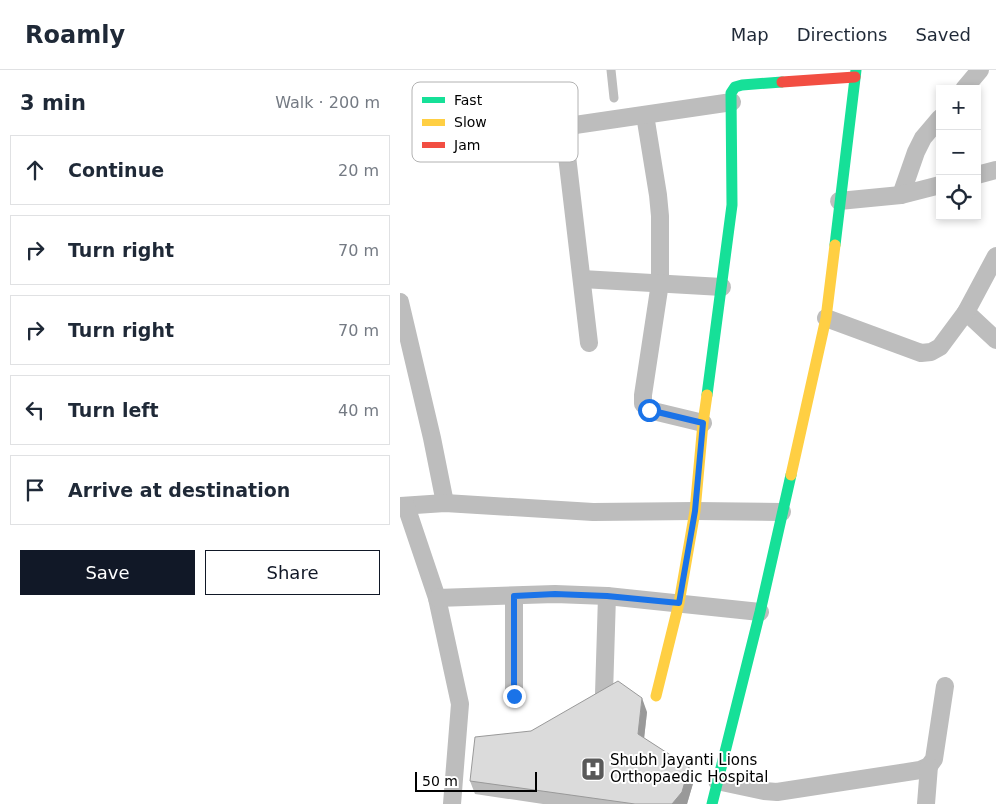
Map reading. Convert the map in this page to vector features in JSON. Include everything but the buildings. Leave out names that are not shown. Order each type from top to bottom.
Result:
[{"type":"main road","points":[[656,696],[679,603],[695,511],[703,423],[732,205],[731,93],[735,88],[742,85],[855,74],[826,318],[760,612],[712,804]]},
{"type":"street","points":[[967,85],[980,70]]},
{"type":"street","points":[[578,125],[732,102]]},
{"type":"street","points":[[645,115],[660,216],[660,283],[642,395],[643,404],[649,410],[703,423]]},
{"type":"street","points":[[901,195],[916,152],[923,138],[936,123]]},
{"type":"street","points":[[569,162],[589,343]]},
{"type":"street","points":[[981,174],[996,170]]},
{"type":"street","points":[[839,201],[901,195],[936,186]]},
{"type":"street","points":[[826,318],[921,353],[931,352],[940,347],[966,312],[996,256]]},
{"type":"street","points":[[582,279],[722,286]]},
{"type":"street","points":[[400,302],[446,503]]},
{"type":"street","points":[[966,312],[996,340]]},
{"type":"street","points":[[452,804],[460,704],[437,598],[403,506],[446,503],[593,512],[782,512]]},
{"type":"street","points":[[437,598],[555,594],[607,596],[760,612]]},
{"type":"street","points":[[514,596],[514,696]]},
{"type":"street","points":[[604,694],[607,596]]},
{"type":"street","points":[[717,781],[777,792],[920,770],[929,766],[934,759],[945,686]]},
{"type":"street","points":[[926,804],[929,766]]},
{"type":"lane","points":[[611,70],[614,98]]},
{"type":"traffic: fast","points":[[835,245],[856,70]]},
{"type":"traffic: fast","points":[[707,395],[732,205],[731,93],[735,87],[742,85],[782,82]]},
{"type":"traffic: fast","points":[[712,804],[760,612],[791,475]]},
{"type":"traffic: slow","points":[[791,475],[826,318],[835,245]]},
{"type":"traffic: slow","points":[[656,696],[679,603],[695,511],[707,395]]},
{"type":"traffic: jam","points":[[782,82],[855,77]]},
{"type":"place","name":"Shubh Jayanti Lions Orthopaedic Hospital","points":[[593,769]]},
{"type":"route","points":[[514,696],[514,596],[555,594],[607,596],[679,603],[695,511],[703,423],[649,410]]}]
